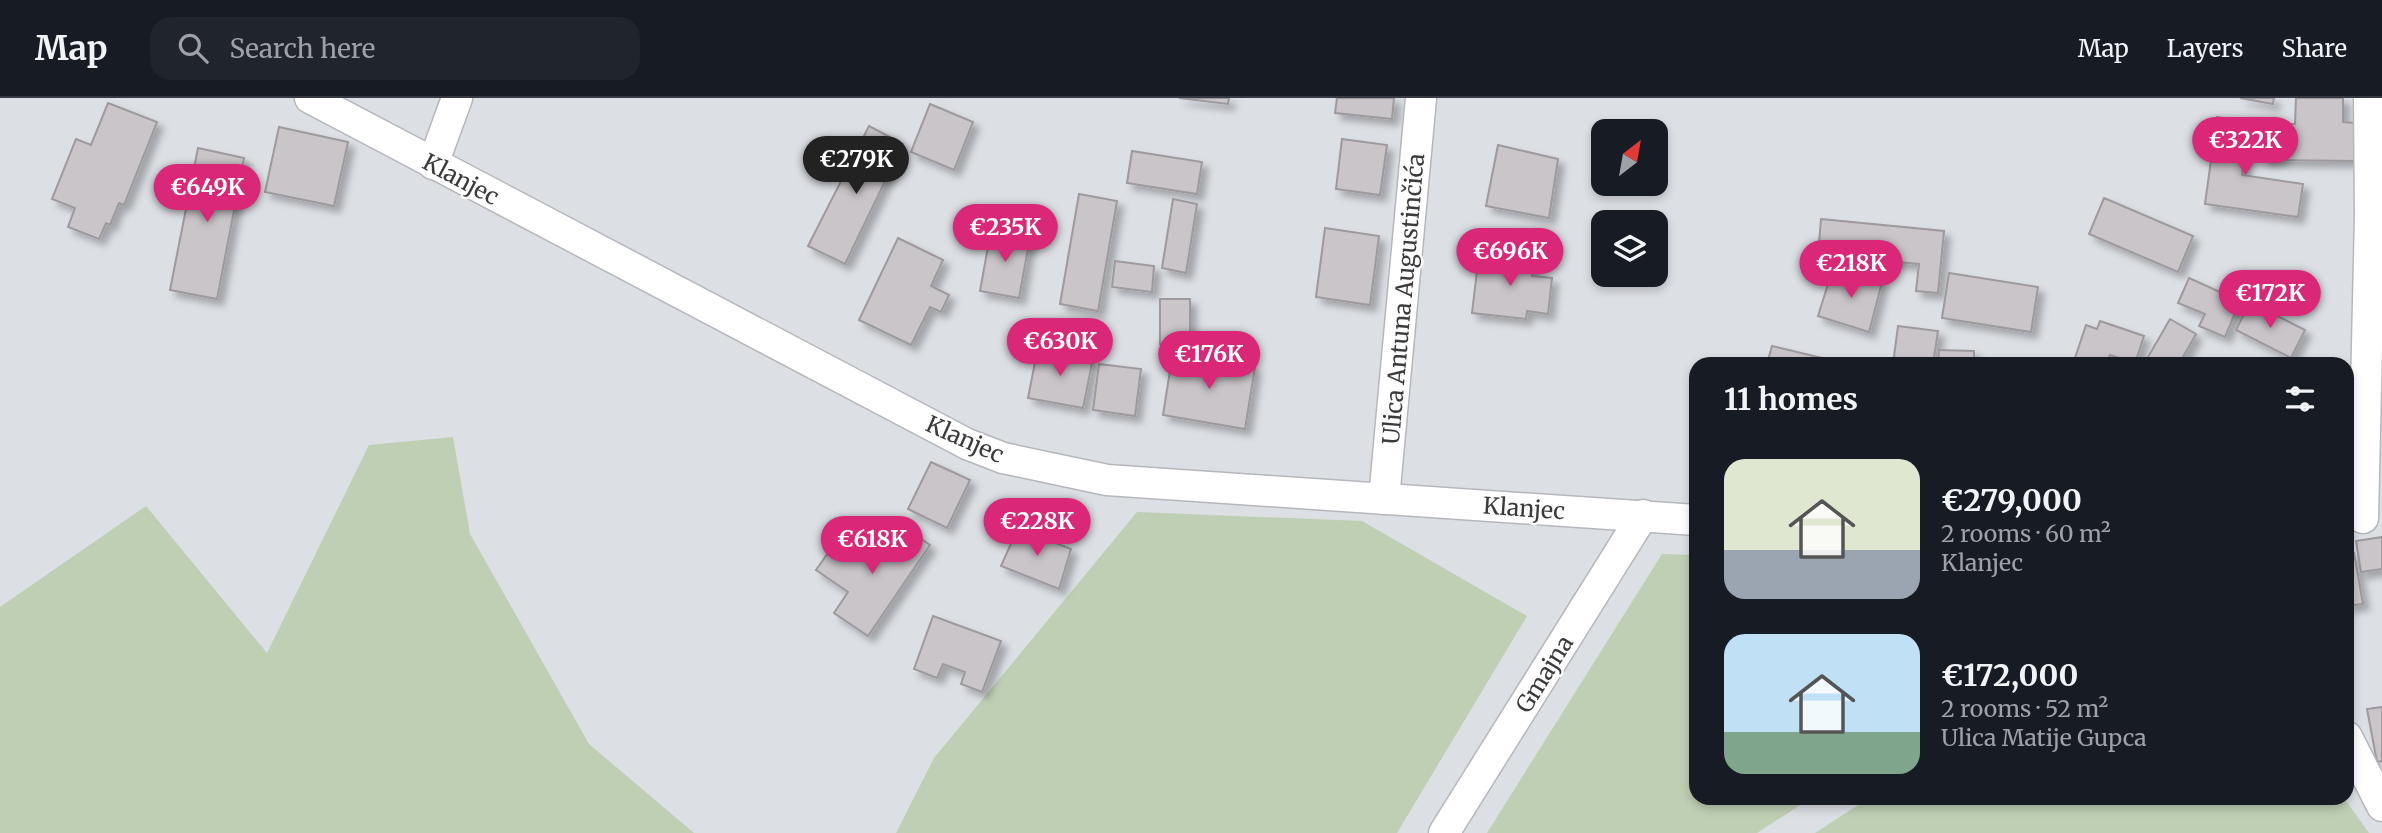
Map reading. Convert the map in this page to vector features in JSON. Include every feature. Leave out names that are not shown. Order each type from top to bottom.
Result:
[{"type":"street","name":"Klanjec","points":[[310,98],[967,444],[1003,458],[1107,480],[1689,519]]},
{"type":"street","points":[[433,164],[457,98]]},
{"type":"street","name":"Ulica Antuna Augustinčića","points":[[1384,499],[1421,98]]},
{"type":"street","points":[[2364,518],[2370,216],[2369,98]]},
{"type":"street","name":"Gmajna","points":[[1444,833],[1643,515]]},
{"type":"street","points":[[2354,751],[2382,806]]},
{"type":"green space","points":[[453,437],[470,534],[589,744],[694,833],[0,833],[0,607],[146,506],[267,653],[369,445]]},
{"type":"green space","points":[[1137,512],[1362,521],[1527,616],[1397,833],[896,833],[934,758]]},
{"type":"green space","points":[[1662,554],[1689,555],[1689,805],[1800,805],[1757,833],[1487,833]]},
{"type":"green space","points":[[1858,805],[2349,805],[2369,833],[1815,833]]},
{"type":"building","points":[[1179,98],[1229,98],[1228,104]]},
{"type":"building","points":[[1337,98],[1394,98],[1392,119],[1335,113]]},
{"type":"building","points":[[2240,98],[2274,98],[2273,104]]},
{"type":"building","points":[[2296,98],[2343,98],[2343,122],[2357,123],[2357,161],[2263,160],[2263,124],[2295,124]]},
{"type":"building","points":[[108,103],[157,122],[124,205],[119,203],[110,225],[106,223],[99,239],[68,227],[75,208],[52,199],[76,139],[91,145]]},
{"type":"building","points":[[930,104],[973,122],[954,170],[911,152]]},
{"type":"building","points":[[2217,117],[2250,122],[2242,175],[2303,184],[2298,217],[2205,204]]},
{"type":"building","points":[[869,126],[903,144],[845,264],[808,246]]},
{"type":"building","points":[[279,127],[348,142],[334,206],[265,192]]},
{"type":"building","points":[[1342,139],[1387,145],[1380,195],[1336,189]]},
{"type":"building","points":[[1498,145],[1558,159],[1549,218],[1486,206]]},
{"type":"building","points":[[198,148],[244,158],[217,299],[170,290]]},
{"type":"building","points":[[1132,151],[1202,162],[1197,194],[1127,183]]},
{"type":"building","points":[[1079,194],[1117,201],[1098,311],[1060,304]]},
{"type":"building","points":[[2104,198],[2193,236],[2178,272],[2089,234]]},
{"type":"building","points":[[1173,199],[1197,204],[1186,273],[1162,268]]},
{"type":"building","points":[[1821,219],[1944,231],[1938,293],[1916,291],[1919,264],[1818,255]]},
{"type":"building","points":[[1325,228],[1379,236],[1370,305],[1316,297]]},
{"type":"building","points":[[991,230],[1030,237],[1019,298],[980,291]]},
{"type":"building","points":[[898,238],[943,260],[931,286],[949,295],[941,312],[930,307],[911,345],[859,320]]},
{"type":"building","points":[[1479,254],[1533,260],[1532,276],[1552,278],[1548,314],[1527,311],[1526,319],[1472,313]]},
{"type":"building","points":[[1115,261],[1154,266],[1152,292],[1112,287]]},
{"type":"building","points":[[1833,268],[1882,282],[1869,332],[1818,316]]},
{"type":"building","points":[[1949,273],[2038,287],[2031,332],[1942,318]]},
{"type":"building","points":[[2189,278],[2240,301],[2225,337],[2199,326],[2205,314],[2178,303]]},
{"type":"building","points":[[1160,299],[1190,299],[1190,344],[1160,344]]},
{"type":"building","points":[[2250,302],[2305,330],[2292,357],[2289,357],[2236,330]]},
{"type":"building","points":[[2170,319],[2196,334],[2183,357],[2148,357]]},
{"type":"building","points":[[2100,321],[2144,336],[2137,357],[2075,357],[2086,325],[2097,329]]},
{"type":"building","points":[[1898,326],[1938,331],[1934,357],[1894,357]]},
{"type":"building","points":[[1772,346],[1818,357],[1769,357]]},
{"type":"building","points":[[1038,347],[1093,358],[1083,408],[1028,398]]},
{"type":"building","points":[[1939,350],[1974,351],[1974,357],[1938,357]]},
{"type":"building","points":[[1173,352],[1255,367],[1245,429],[1163,415]]},
{"type":"building","points":[[1099,364],[1141,369],[1135,416],[1093,410]]},
{"type":"building","points":[[2354,387],[2363,388],[2359,476],[2354,476]]},
{"type":"building","points":[[931,462],[970,480],[947,528],[908,509]]},
{"type":"building","points":[[899,524],[930,545],[868,636],[834,613],[848,592],[816,570],[840,536],[875,560]]},
{"type":"building","points":[[1018,528],[1071,549],[1059,589],[1001,566]]},
{"type":"building","points":[[2382,537],[2382,569],[2361,572],[2356,541]]},
{"type":"building","points":[[2354,553],[2363,604],[2354,605]]},
{"type":"building","points":[[933,616],[1001,641],[982,692],[961,684],[965,672],[943,664],[937,678],[914,669]]},
{"type":"building","points":[[2382,707],[2382,761],[2377,762],[2367,709]]}]
